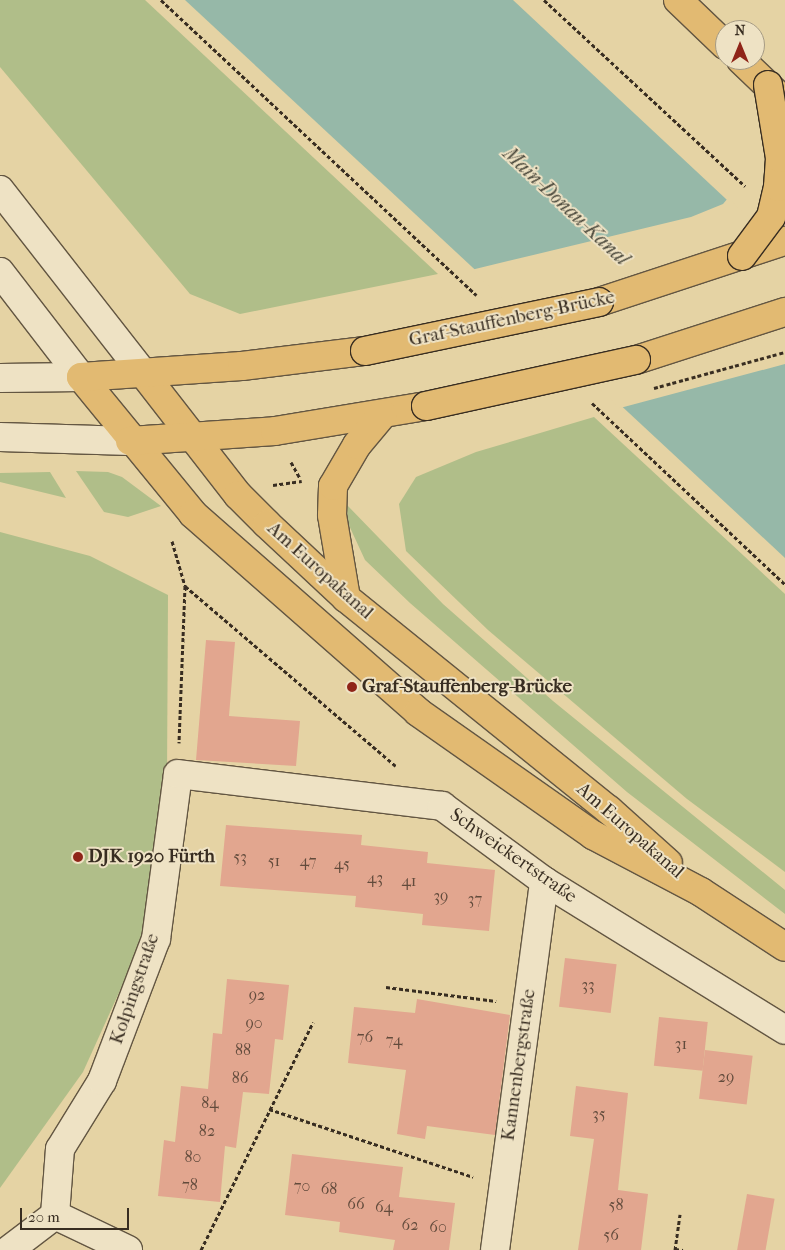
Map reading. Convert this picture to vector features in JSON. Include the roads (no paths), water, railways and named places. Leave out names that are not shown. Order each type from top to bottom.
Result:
[{"type":"main road","points":[[678,0],[715,35]]},
{"type":"main road","points":[[742,256],[771,217],[778,187],[780,158],[776,94],[751,70]]},
{"type":"main road","name":"Graf-Stauffenberg-Brücke","points":[[81,377],[269,364],[365,351],[599,302],[785,241]]},
{"type":"main road","points":[[130,441],[275,431],[426,406],[636,360],[785,312]]},
{"type":"main road","name":"Am Europakanal","points":[[143,373],[238,495],[346,598],[609,810],[701,892]]},
{"type":"main road","name":"Am Europakanal","points":[[81,377],[130,441],[193,514],[418,712],[593,834],[701,892],[785,947]]},
{"type":"main road","points":[[346,598],[332,515],[333,486],[357,445],[383,414]]},
{"type":"street","name":"Am Europakanal","points":[[0,190],[143,373]]},
{"type":"street","name":"Am Europakanal","points":[[0,272],[81,377]]},
{"type":"street","points":[[0,378],[81,377]]},
{"type":"street","points":[[0,437],[130,441]]},
{"type":"street","name":"Schweickertstraße","points":[[178,774],[442,806],[544,881],[785,1030]]},
{"type":"street","name":"Kolpingstraße","points":[[55,1216],[60,1149],[102,1081],[156,939],[178,774]]},
{"type":"street","name":"Kannenbergstraße","points":[[495,1250],[526,1005],[544,881]]},
{"type":"street","points":[[8,1250],[55,1216],[128,1250]]},
{"type":"water","name":"Main-Donau-Kanal","points":[[185,0],[513,0],[785,254],[785,558]]},
{"type":"place","name":"Graf-Stauffenberg-Brücke","points":[[352,687]]},
{"type":"place","name":"DJK 1920 Fürth","points":[[78,857]]}]
